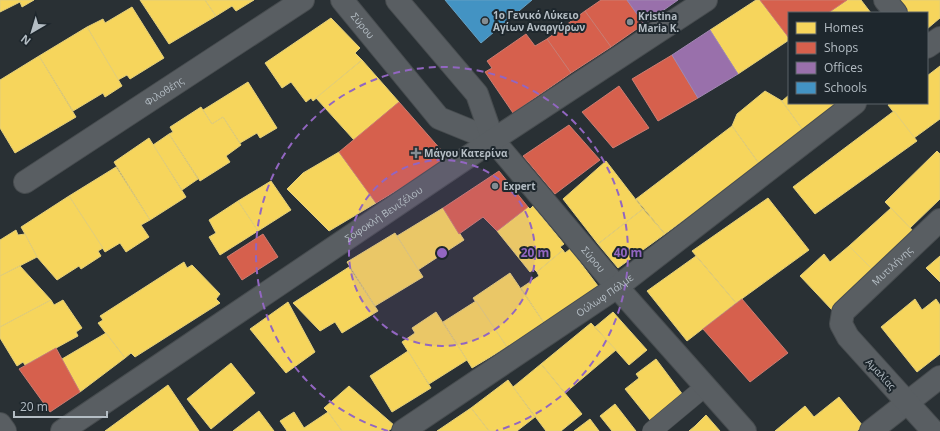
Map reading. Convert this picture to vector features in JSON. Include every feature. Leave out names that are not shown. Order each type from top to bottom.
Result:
[{"type":"street","name":"Φιλοθέης","points":[[25,182],[303,0]]},
{"type":"street","name":"Σύρου","points":[[342,0],[439,118],[493,140]]},
{"type":"street","name":"Σύρου","points":[[397,0],[476,94],[493,140],[617,286],[745,431]]},
{"type":"street","name":"Σοφοκλή Βενιζέλου","points":[[62,431],[493,140],[706,0]]},
{"type":"street","points":[[885,0],[895,12]]},
{"type":"street","points":[[928,46],[940,38]]},
{"type":"street","name":"Ούλωφ Πάλμε","points":[[403,431],[617,286],[854,104]]},
{"type":"street","name":"Μυτιλήνης","points":[[843,312],[940,220]]},
{"type":"street","name":"Αμαλίας","points":[[843,312],[841,324],[848,338],[933,431]]},
{"type":"street","points":[[871,431],[940,377]]},
{"type":"street","points":[[0,424],[5,431]]},
{"type":"lane","points":[[652,431],[706,386]]},
{"type":"building: Homes","points":[[0,0],[34,0],[22,7],[20,2],[0,12]]},
{"type":"building: Homes","points":[[140,0],[205,0],[216,16],[169,44]]},
{"type":"building: Homes","points":[[205,0],[254,0],[236,11],[232,6],[216,16]]},
{"type":"building: Homes","points":[[756,0],[760,0],[788,37],[788,41],[738,74],[710,30]]},
{"type":"building: Homes","points":[[847,0],[861,0],[870,12],[829,12]]},
{"type":"building: Homes","points":[[898,0],[940,0],[940,18],[928,28],[928,12],[908,12]]},
{"type":"building: Homes","points":[[132,7],[164,58],[130,79],[127,75],[118,80],[87,27],[103,19],[105,23]]},
{"type":"building: Homes","points":[[331,18],[360,48],[355,53],[362,60],[313,101],[311,98],[306,102],[291,82],[282,88],[265,63]]},
{"type":"building: Homes","points":[[87,27],[122,86],[105,97],[103,93],[73,111],[39,56]]},
{"type":"building: Homes","points":[[39,56],[76,117],[15,153],[0,128],[0,80]]},
{"type":"building: Homes","points":[[362,60],[399,102],[354,140],[316,98]]},
{"type":"building: Homes","points":[[940,66],[940,119],[914,138],[888,105],[928,104],[928,75]]},
{"type":"building: Homes","points":[[248,82],[277,128],[260,138],[257,133],[240,143],[223,117],[212,124],[203,110]]},
{"type":"building: Homes","points":[[765,91],[782,101],[803,130],[760,165],[732,126],[737,114]]},
{"type":"building: Homes","points":[[788,96],[788,104],[839,104],[803,130],[782,101]]},
{"type":"building: Homes","points":[[201,107],[212,124],[223,117],[241,145],[226,156],[230,162],[200,181],[169,134],[173,132],[170,127]]},
{"type":"building: Homes","points":[[894,111],[917,141],[815,214],[793,187]]},
{"type":"building: Homes","points":[[732,126],[760,165],[665,234],[636,199]]},
{"type":"building: Homes","points":[[169,134],[198,179],[182,190],[153,145]]},
{"type":"building: Homes","points":[[149,138],[186,197],[150,220],[114,162]]},
{"type":"building: Homes","points":[[937,151],[940,154],[940,199],[910,228],[885,202]]},
{"type":"building: Homes","points":[[339,152],[376,203],[329,231],[287,189],[303,173]]},
{"type":"building: Homes","points":[[606,161],[643,209],[598,244],[563,199]]},
{"type":"building: Homes","points":[[116,167],[150,220],[141,225],[149,237],[126,252],[120,243],[105,252],[69,196]]},
{"type":"building: Homes","points":[[271,181],[291,210],[258,231],[238,201]]},
{"type":"building: Homes","points":[[69,196],[103,248],[98,251],[101,256],[81,269],[79,266],[57,280],[37,257],[21,227]]},
{"type":"building: Homes","points":[[768,198],[809,250],[736,303],[692,251]]},
{"type":"building: Homes","points":[[238,201],[258,231],[220,255],[209,237],[216,233],[209,220]]},
{"type":"building: Homes","points":[[533,206],[564,244],[560,247],[563,250],[537,272],[534,269],[530,272],[497,231],[528,207],[530,209]]},
{"type":"building: Homes","points":[[443,208],[464,240],[418,270],[397,236]]},
{"type":"building: Homes","points":[[891,208],[917,235],[876,273],[849,246]]},
{"type":"building: Homes","points":[[643,209],[665,234],[618,268],[598,244]]},
{"type":"building: Homes","points":[[16,230],[18,235],[25,234],[37,257],[0,276],[0,240]]},
{"type":"building: Homes","points":[[395,233],[423,277],[375,306],[347,262]]},
{"type":"building: Homes","points":[[849,246],[876,273],[832,310],[800,276],[824,254],[830,262]]},
{"type":"building: Homes","points":[[570,249],[598,286],[544,323],[521,288],[539,276],[537,272],[563,250],[565,253]]},
{"type":"building: Homes","points":[[696,256],[736,303],[687,341],[647,291]]},
{"type":"building: Homes","points":[[940,256],[940,282],[926,268]]},
{"type":"building: Homes","points":[[184,262],[187,268],[192,265],[220,294],[216,299],[220,303],[135,357],[131,353],[125,358],[98,323],[103,320],[100,316]]},
{"type":"building: Homes","points":[[20,266],[51,300],[0,327],[0,276]]},
{"type":"building: Homes","points":[[349,267],[378,311],[342,333],[335,322],[320,331],[293,303]]},
{"type":"building: Homes","points":[[510,273],[544,323],[507,347],[473,298]]},
{"type":"building: Homes","points":[[915,299],[922,310],[936,299],[940,305],[940,354],[917,372],[881,327]]},
{"type":"building: Homes","points":[[51,300],[54,305],[63,300],[82,328],[76,332],[78,336],[25,365],[23,362],[17,366],[0,338],[0,327]]},
{"type":"building: Homes","points":[[476,301],[507,347],[472,368],[443,322]]},
{"type":"building: Homes","points":[[288,302],[315,352],[286,373],[250,329]]},
{"type":"building: Homes","points":[[436,312],[467,360],[429,384],[402,342],[415,333],[412,328]]},
{"type":"building: Homes","points":[[613,312],[647,350],[629,365],[595,327]]},
{"type":"building: Homes","points":[[591,323],[616,350],[565,393],[541,364]]},
{"type":"building: Homes","points":[[106,333],[125,358],[80,392],[62,359]]},
{"type":"building: Homes","points":[[408,351],[431,388],[392,412],[370,376]]},
{"type":"building: Homes","points":[[656,359],[683,395],[650,420],[625,389],[639,378],[636,374]]},
{"type":"building: Homes","points":[[231,363],[255,393],[211,429],[187,399]]},
{"type":"building: Homes","points":[[541,364],[582,414],[561,431],[546,431],[513,387]]},
{"type":"building: Homes","points":[[508,380],[535,417],[517,431],[489,431],[471,408]]},
{"type":"building: Homes","points":[[168,385],[199,431],[105,431]]},
{"type":"building: Homes","points":[[349,386],[395,426],[388,431],[342,431],[324,408]]},
{"type":"building: Homes","points":[[839,397],[863,426],[857,431],[775,431],[805,406],[814,417]]},
{"type":"building: Homes","points":[[615,404],[636,431],[612,431],[600,416]]},
{"type":"building: Homes","points":[[471,408],[489,431],[437,431]]},
{"type":"building: Homes","points":[[259,411],[274,431],[233,431]]},
{"type":"building: Homes","points":[[294,412],[304,428],[328,412],[342,431],[287,431],[280,421]]},
{"type":"building: Homes","points":[[706,415],[720,431],[689,431],[695,426]]},
{"type":"building: Homes","points":[[590,419],[599,431],[574,431]]},
{"type":"building: Shops","points":[[601,0],[627,0],[644,24],[611,47],[585,11]]},
{"type":"building: Shops","points":[[760,0],[847,0],[829,12],[788,12],[788,37]]},
{"type":"building: Shops","points":[[585,11],[611,47],[571,73],[547,39]]},
{"type":"building: Shops","points":[[526,34],[535,46],[547,39],[571,73],[513,113],[485,72],[492,68],[487,61]]},
{"type":"building: Shops","points":[[672,55],[698,98],[658,121],[632,79]]},
{"type":"building: Shops","points":[[619,86],[649,128],[613,148],[582,112]]},
{"type":"building: Shops","points":[[399,102],[449,159],[376,203],[339,152]]},
{"type":"building: Shops","points":[[569,125],[600,160],[555,194],[523,156]]},
{"type":"building: Shops","points":[[499,171],[528,207],[497,231],[483,217],[459,234],[443,208]]},
{"type":"building: Shops","points":[[263,234],[278,257],[242,280],[227,257]]},
{"type":"building: Shops","points":[[742,299],[788,353],[750,382],[703,329]]},
{"type":"building: Shops","points":[[56,348],[80,392],[50,412],[19,369]]},
{"type":"building: Offices","points":[[627,0],[678,0],[644,24]]},
{"type":"building: Offices","points":[[710,30],[738,74],[698,98],[672,55]]},
{"type":"building: Schools","name":"1ο Γενικό Λύκειο Αγίων Αναργύρων","points":[[445,0],[532,0],[481,43]]},
{"type":"place","name":"1ο Γενικό Λύκειο Αγίων Αναργύρων","points":[[485,21]]},
{"type":"place","name":"Kristina Maria K.","points":[[630,22]]},
{"type":"place","name":"Μάγου Κατερίνα","points":[[416,153]]},
{"type":"place","name":"Expert","points":[[495,186]]}]
